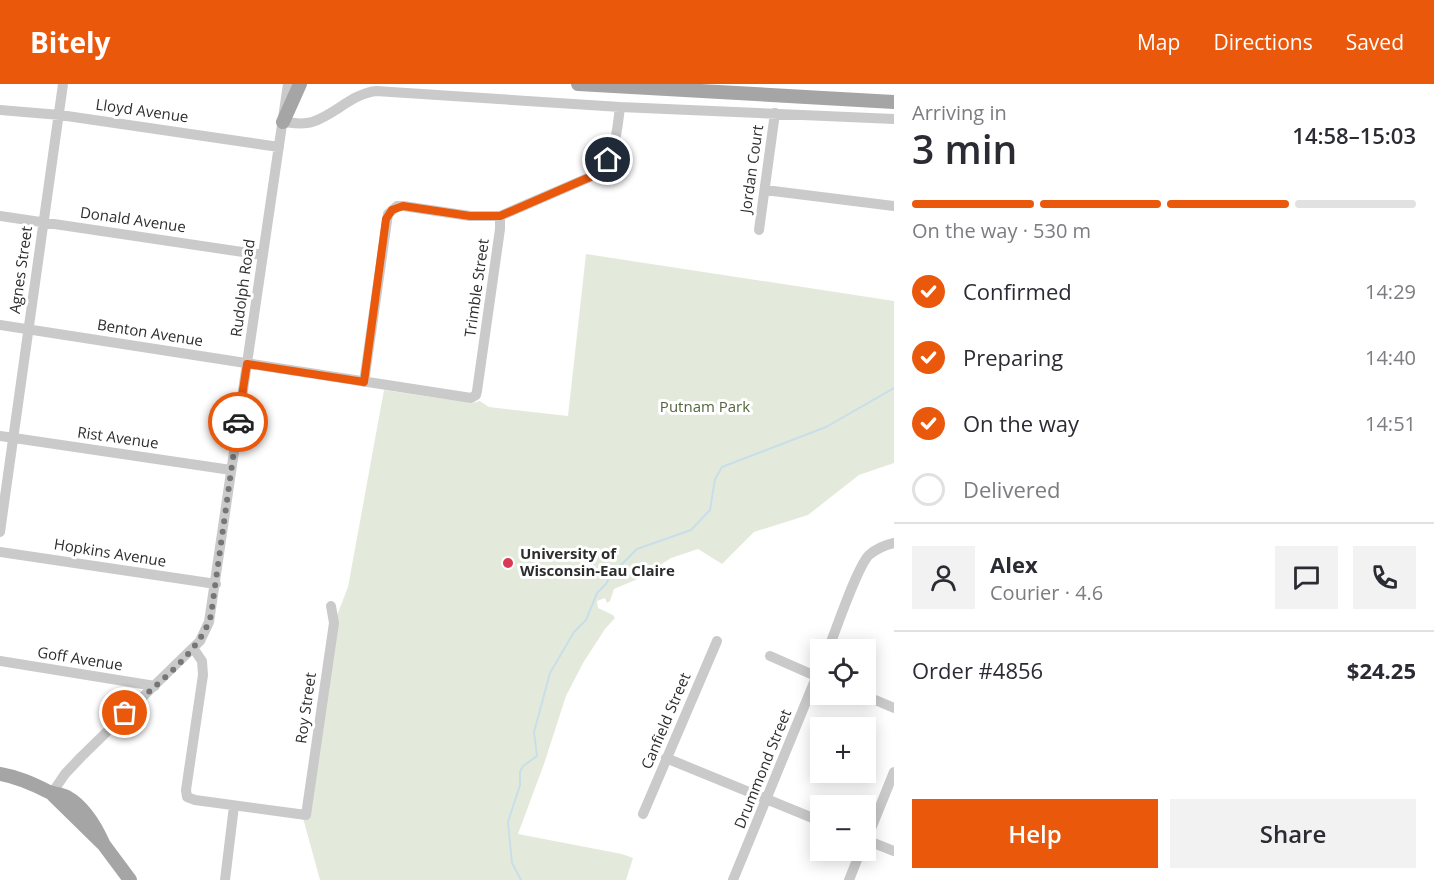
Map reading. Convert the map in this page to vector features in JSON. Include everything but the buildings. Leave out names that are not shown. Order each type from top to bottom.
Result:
[{"type":"main road","points":[[284,122],[300,84]]},
{"type":"main road","points":[[578,84],[894,102]]},
{"type":"main road","points":[[0,774],[27,781],[52,793],[104,845],[130,880]]},
{"type":"street","name":"Agnes Street","points":[[0,532],[63,84]]},
{"type":"street","name":"Rudolph Road","points":[[52,793],[73,764],[193,648],[204,635],[209,622],[288,84]]},
{"type":"street","points":[[284,122],[301,124],[312,122],[354,98],[376,91],[620,106],[894,119]]},
{"type":"street","points":[[364,382],[386,219],[392,210],[403,206],[470,216],[500,216],[590,177],[608,160],[613,149],[620,106]]},
{"type":"street","name":"Lloyd Avenue","points":[[0,110],[60,115],[279,147]]},
{"type":"street","name":"Jordan Court","points":[[759,230],[775,113]]},
{"type":"street","points":[[765,189],[894,206]]},
{"type":"street","name":"Donald Avenue","points":[[0,216],[262,255]]},
{"type":"street","name":"Trimble Street","points":[[474,397],[477,392],[500,216]]},
{"type":"street","name":"Benton Avenue","points":[[0,325],[468,398],[474,397]]},
{"type":"street","name":"Rist Avenue","points":[[0,436],[231,470]]},
{"type":"street","points":[[832,639],[857,577],[868,556],[883,546],[894,543]]},
{"type":"street","name":"Hopkins Avenue","points":[[0,552],[216,585]]},
{"type":"street","name":"Roy Street","points":[[234,806],[306,815],[334,623],[331,606]]},
{"type":"street","name":"Canfield Street","points":[[643,814],[717,641]]},
{"type":"street","points":[[193,648],[200,655],[203,668],[186,790],[188,797],[195,800],[234,806],[225,880]]},
{"type":"street","points":[[770,656],[810,671]]},
{"type":"street","name":"Goff Avenue","points":[[0,661],[154,686]]},
{"type":"street","name":"Drummond Street","points":[[733,880],[810,696]]},
{"type":"street","points":[[876,700],[894,708]]},
{"type":"street","points":[[666,758],[810,817]]},
{"type":"street","points":[[876,816],[894,772]]},
{"type":"street","points":[[876,844],[894,851]]},
{"type":"street","points":[[849,880],[857,861]]},
{"type":"green space","name":"Putnam Park","points":[[586,254],[894,301],[894,463],[859,475],[808,515],[754,532],[722,564],[698,549],[671,558],[640,578],[614,589],[607,603],[605,598],[597,601],[598,608],[615,618],[583,663],[566,696],[518,834],[633,858],[626,880],[320,880],[303,818],[334,623],[348,587],[384,390],[472,403],[480,401],[489,407],[568,416]]},
{"type":"waterway","points":[[521,880],[512,863],[508,822],[520,785],[520,772],[523,766],[537,756],[534,732],[550,673],[574,632],[586,620],[597,593],[610,576],[637,549],[691,530],[710,510],[715,479],[722,467],[826,427],[894,388]]},
{"type":"way so far","points":[[125,713],[200,641],[207,628],[211,615],[238,422]]},
{"type":"place","name":"University of Wisconsin-Eau Claire","points":[[508,563]]},
{"type":"route","points":[[238,422],[247,364],[364,382],[386,219],[397,206],[470,216],[500,216],[590,177],[608,160]]}]
